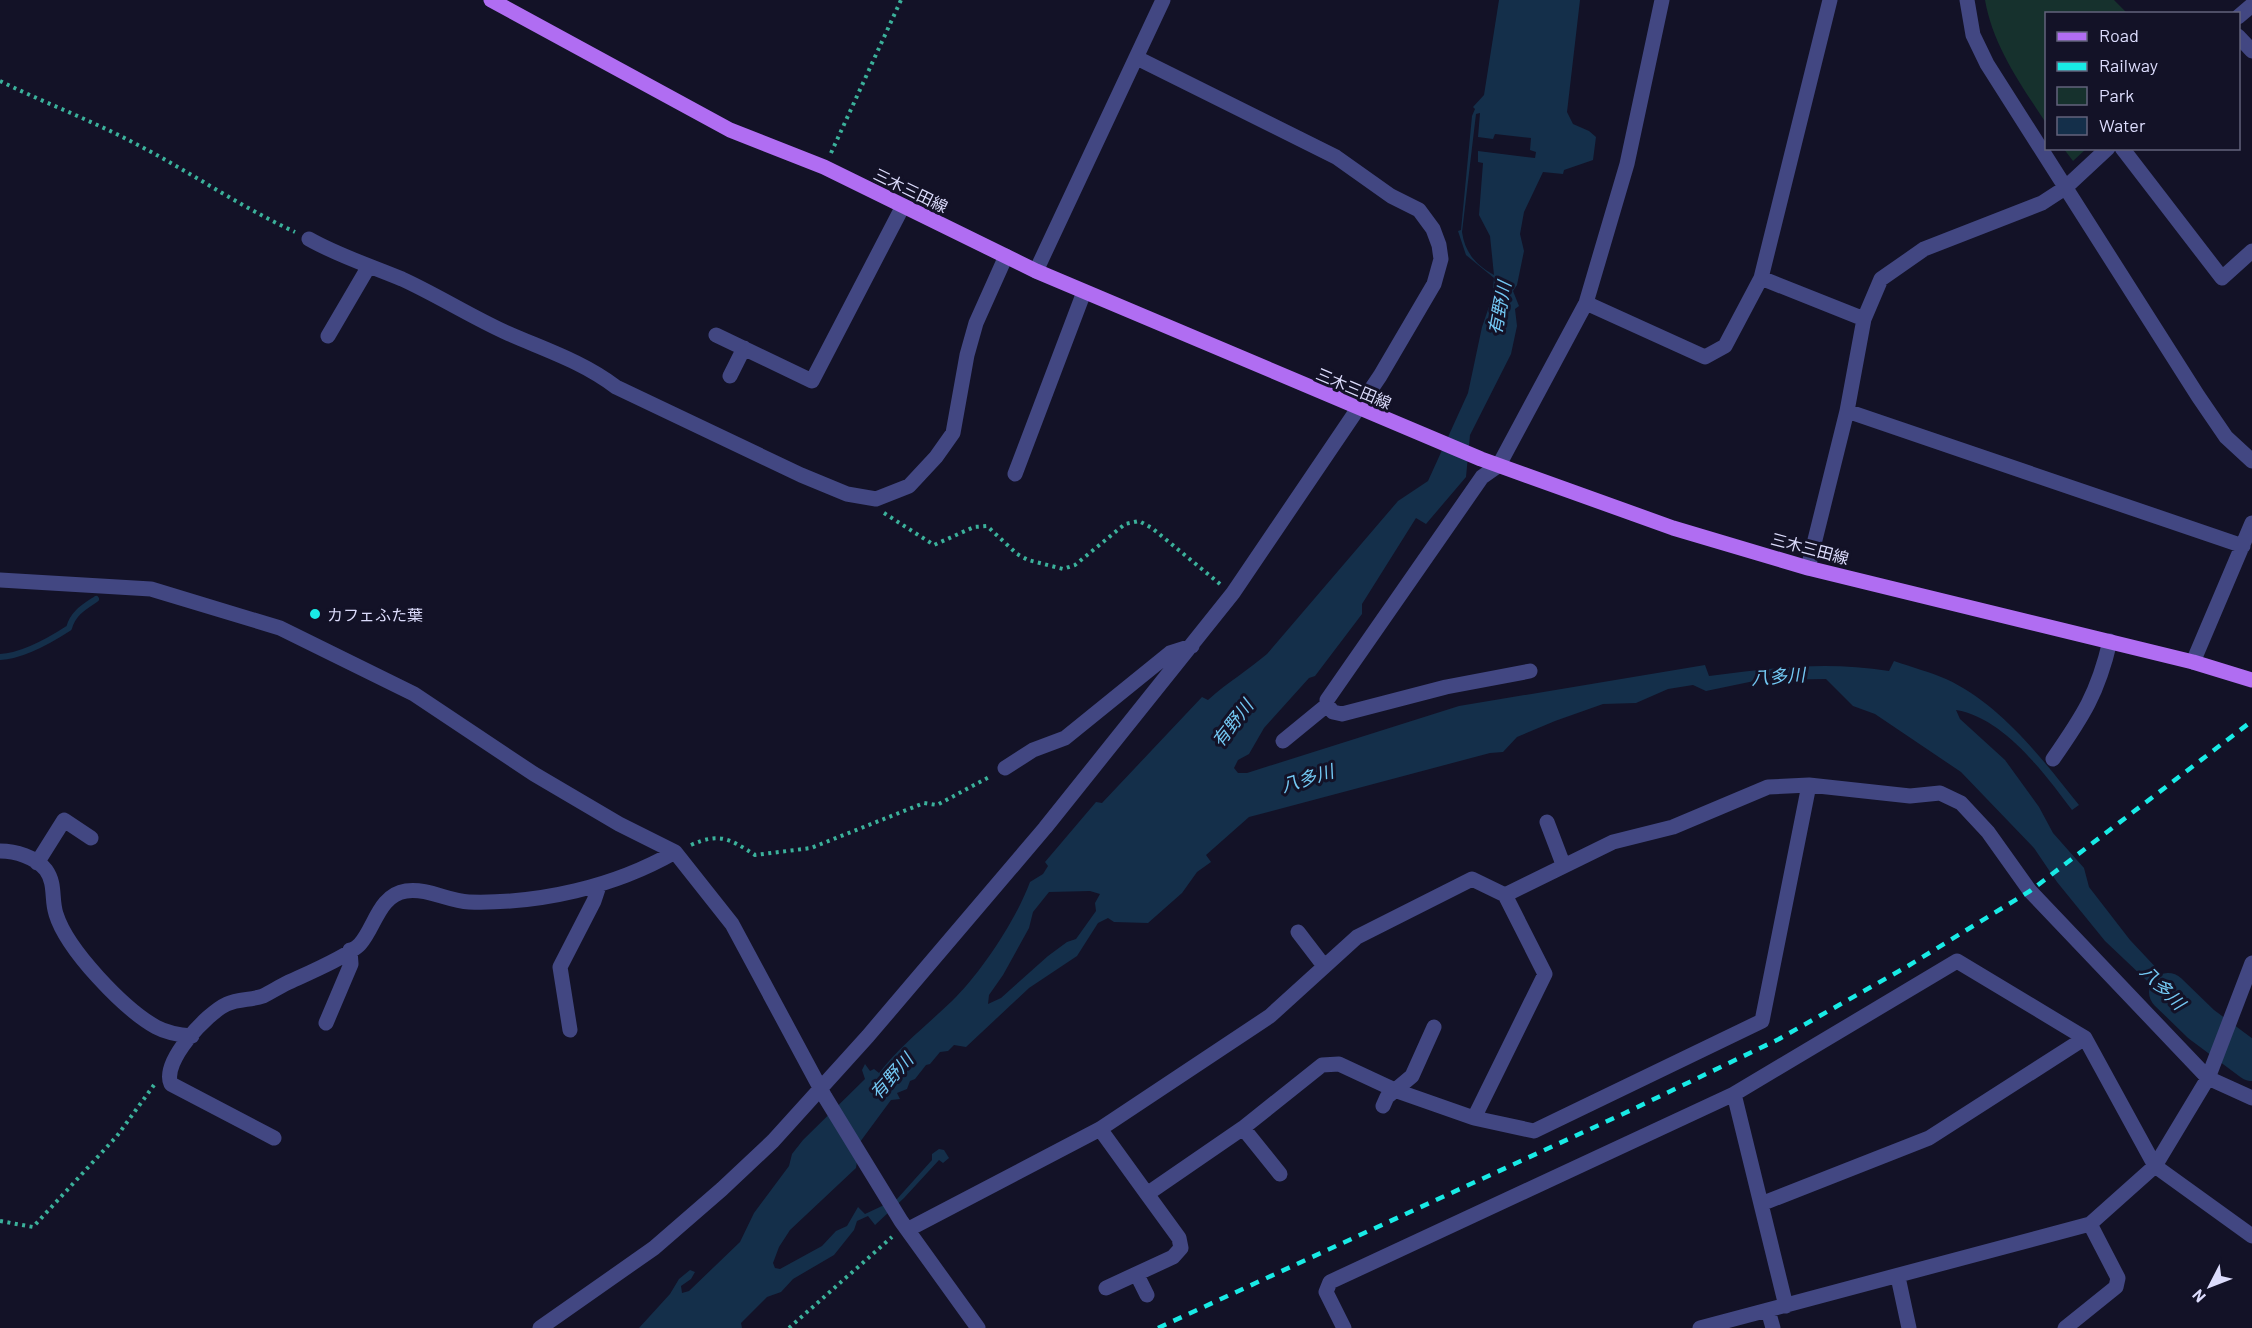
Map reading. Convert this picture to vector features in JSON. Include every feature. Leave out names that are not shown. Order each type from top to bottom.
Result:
[{"type":"main road","name":"三木三田線","points":[[491,0],[730,130],[824,167],[1036,272],[1362,411],[1481,459],[1673,528],[1808,568],[2110,641],[2252,680]]},
{"type":"street","points":[[1036,272],[1163,0]]},
{"type":"street","points":[[1283,741],[1327,705],[1327,700],[1482,477],[1499,465],[1586,303],[1627,164],[1662,0]]},
{"type":"street","points":[[1586,303],[1705,357],[1725,346],[1761,278],[1830,0]]},
{"type":"street","points":[[1966,0],[1973,35],[1987,64],[2226,437],[2252,461]]},
{"type":"street","points":[[2240,15],[2252,5]]},
{"type":"street","points":[[2240,38],[2252,51]]},
{"type":"street","points":[[540,1328],[654,1248],[823,1093],[1045,828],[1233,593],[1362,411],[1380,375],[1434,284],[1441,259],[1432,229],[1419,210],[1391,196],[1336,157],[1137,58]]},
{"type":"street","points":[[1808,568],[1847,411],[1864,319],[1881,279],[1924,249],[2042,203],[2065,188],[2106,150]]},
{"type":"street","points":[[2124,150],[2222,278],[2252,251]]},
{"type":"street","points":[[716,335],[812,381],[903,206]]},
{"type":"street","points":[[309,239],[336,254],[402,279],[483,322],[545,347],[598,374],[616,387],[801,475],[847,494],[876,500],[909,486],[936,457],[952,433],[967,355],[976,323],[1006,256]]},
{"type":"street","points":[[328,336],[369,266]]},
{"type":"street","points":[[1761,278],[1864,319]]},
{"type":"street","points":[[1015,474],[1084,291]]},
{"type":"street","points":[[730,376],[744,348]]},
{"type":"street","points":[[1847,411],[2243,546]]},
{"type":"street","points":[[2193,662],[2252,523]]},
{"type":"street","points":[[0,580],[151,589],[280,628],[414,694],[534,774],[619,824],[675,852],[732,924],[823,1093],[905,1225],[978,1328]]},
{"type":"street","points":[[2053,759],[2083,716],[2101,680],[2110,641]]},
{"type":"street","points":[[1005,768],[1033,750],[1065,738],[1170,653],[1192,645]]},
{"type":"street","points":[[1327,705],[1333,712],[1342,714],[1446,687],[1530,671]]},
{"type":"street","points":[[1147,1194],[1243,1128],[1322,1065],[1339,1064],[1397,1091],[1474,1118],[1534,1131],[1762,1021],[1809,785]]},
{"type":"street","points":[[1505,895],[1563,864],[1613,842],[1673,827],[1768,787],[1809,785],[1910,796],[1940,793],[1961,803],[1988,832],[2030,891],[2208,1078],[2252,1098]]},
{"type":"street","points":[[38,863],[64,820],[91,838]]},
{"type":"street","points":[[1546,822],[1563,864]]},
{"type":"street","points":[[0,851],[10,851],[38,863],[45,869],[53,885],[55,913],[64,933],[81,958],[130,1008],[157,1028],[177,1035],[192,1036]]},
{"type":"street","points":[[274,1138],[171,1084],[167,1076],[169,1065],[206,1019],[227,1004],[263,996],[359,945],[389,899],[405,891],[427,891],[463,901],[501,903],[599,886],[642,871],[675,852]]},
{"type":"street","points":[[905,1225],[1100,1129],[1270,1016],[1357,937],[1472,879],[1505,895],[1545,974],[1474,1118]]},
{"type":"street","points":[[570,1030],[560,967],[594,901],[599,886]]},
{"type":"street","points":[[1298,932],[1324,966]]},
{"type":"street","points":[[326,1023],[351,964],[350,950]]},
{"type":"street","points":[[1344,1328],[1326,1292],[1330,1282],[1734,1094],[1957,961],[2085,1038],[2155,1166],[2252,1236]]},
{"type":"street","points":[[1700,1328],[2090,1224],[2155,1166],[2208,1078],[2252,963]]},
{"type":"street","points":[[1383,1107],[1387,1097],[1397,1091],[1412,1076],[1434,1027]]},
{"type":"street","points":[[1761,1204],[1929,1138],[2085,1038]]},
{"type":"street","points":[[1734,1094],[1786,1306]]},
{"type":"street","points":[[1243,1128],[1281,1174]]},
{"type":"street","points":[[1100,1129],[1179,1238],[1181,1248],[1173,1257],[1106,1288]]},
{"type":"street","points":[[2066,1328],[2116,1287],[2118,1278],[2090,1224]]},
{"type":"street","points":[[1137,1275],[1147,1295]]},
{"type":"street","points":[[1898,1277],[1909,1328]]},
{"type":"street","points":[[1768,1310],[1773,1328]]},
{"type":"path","points":[[824,167],[901,0]]},
{"type":"path","points":[[0,81],[132,141],[188,171],[247,210],[309,239]]},
{"type":"path","points":[[876,500],[883,512],[934,545],[974,528],[987,526],[1017,554],[1028,560],[1063,568],[1075,565],[1125,524],[1139,521],[1152,528],[1211,578],[1233,593]]},
{"type":"path","points":[[675,852],[703,840],[727,837],[755,855],[811,848],[924,803],[938,805],[1005,768]]},
{"type":"path","points":[[0,1221],[33,1227],[117,1136],[155,1083],[167,1076]]},
{"type":"path","points":[[789,1328],[905,1225]]},
{"type":"green space","points":[[1985,0],[2114,0],[2126,12],[2045,12],[2045,121],[2001,49]]},
{"type":"green space","points":[[2065,150],[2085,150],[2073,161]]},
{"type":"water","name":"有野川","points":[[1499,0],[1580,0],[1567,112],[1573,124],[1596,137],[1593,160],[1564,170],[1563,174],[1543,172],[1524,212],[1520,234],[1524,251],[1517,285],[1513,291],[1519,306],[1515,309],[1517,326],[1511,354],[1470,435],[1466,477],[1426,524],[1416,518],[1362,604],[1362,614],[1315,676],[1309,678],[1264,728],[1249,754],[1238,760],[1234,768],[1238,773],[1247,773],[1459,706],[1705,665],[1709,676],[1777,668],[1821,666],[1889,671],[1894,661],[1940,676],[1966,690],[1985,703],[2020,734],[2079,805],[2072,810],[2036,764],[2006,735],[1974,715],[1956,710],[1960,719],[2005,760],[2039,807],[2053,833],[2084,868],[2089,887],[2130,940],[2209,1024],[2200,1031],[2105,941],[2057,882],[2034,848],[1961,772],[1875,714],[1853,706],[1826,679],[1759,680],[1706,691],[1693,685],[1668,689],[1636,703],[1603,704],[1555,721],[1517,737],[1503,752],[1490,753],[1249,817],[1206,855],[1211,862],[1197,872],[1182,893],[1148,923],[1114,922],[1108,918],[1098,923],[1077,956],[1029,988],[966,1047],[954,1045],[948,1051],[940,1052],[930,1064],[926,1065],[915,1079],[910,1081],[907,1089],[897,1093],[900,1099],[891,1100],[860,1142],[856,1168],[790,1230],[779,1247],[773,1263],[775,1268],[780,1269],[822,1246],[836,1231],[847,1226],[858,1207],[865,1214],[897,1199],[932,1160],[932,1154],[939,1149],[944,1150],[949,1158],[943,1163],[939,1160],[875,1225],[868,1216],[857,1221],[854,1230],[834,1255],[793,1279],[781,1292],[767,1297],[741,1323],[742,1328],[639,1328],[670,1294],[679,1279],[690,1270],[695,1272],[691,1279],[681,1286],[682,1293],[689,1291],[740,1242],[754,1213],[789,1166],[792,1154],[803,1140],[865,1079],[862,1070],[865,1064],[870,1071],[874,1069],[879,1073],[905,1044],[963,989],[986,961],[1007,929],[1030,882],[1043,874],[1048,866],[1045,862],[1096,802],[1102,803],[1202,697],[1208,700],[1267,654],[1398,501],[1428,481],[1468,393],[1482,327],[1492,298],[1494,278],[1466,255],[1458,231],[1461,230],[1472,116],[1475,109],[1473,107],[1484,95]],"holes":[[[1480,113],[1478,137],[1493,139],[1495,134],[1531,138],[1530,150],[1536,152],[1535,158],[1478,151],[1478,162],[1483,163],[1479,215],[1490,236],[1494,275],[1472,258],[1462,232],[1476,114]],[[1090,891],[1100,894],[1095,903],[1096,911],[1076,939],[1067,942],[1048,956],[1001,998],[988,1004],[989,995],[1029,928],[1033,912],[1049,892]]]},
{"type":"waterway","points":[[0,657],[27,651],[61,633],[69,628],[73,618],[80,611],[96,599]]},
{"type":"waterway","name":"八多川","points":[[2168,992],[2201,1024],[2252,1062]]},
{"type":"railway","points":[[1158,1328],[1625,1113],[1779,1039],[1908,966],[2030,891],[2252,721]]},
{"type":"place","name":"カフェふた葉","points":[[315,614]]}]
